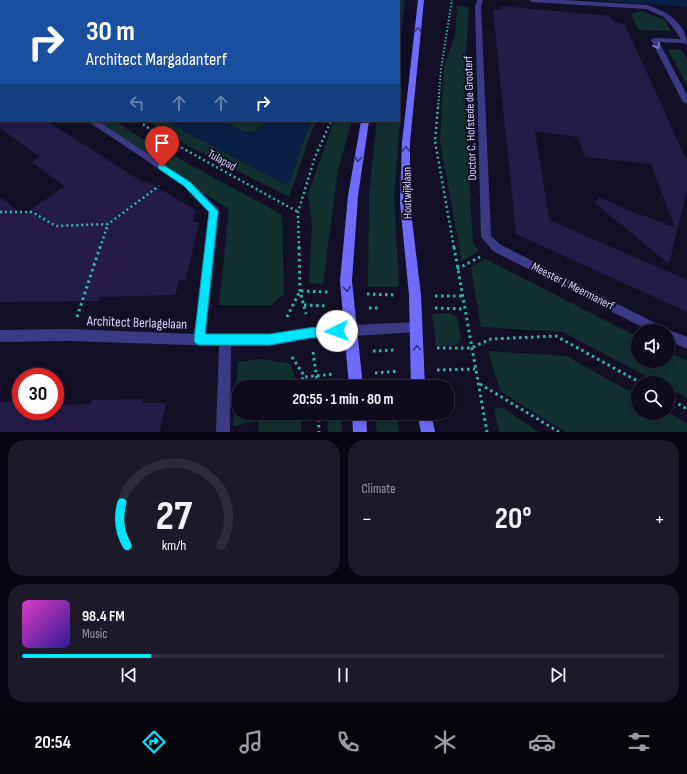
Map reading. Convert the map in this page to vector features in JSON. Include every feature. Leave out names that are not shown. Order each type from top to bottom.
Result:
[{"type":"main road","name":"Houtwijklaan","points":[[418,380],[415,295],[406,196],[406,142],[421,0]]},
{"type":"main road","points":[[355,380],[346,281],[353,196],[365,122]]},
{"type":"main road","points":[[359,420],[360,432]]},
{"type":"main road","points":[[425,420],[428,432]]},
{"type":"street","name":"Doctor C. Hofstede de Grooterf","points":[[480,0],[478,6],[486,237]]},
{"type":"street","points":[[532,0],[646,6],[666,14],[687,42]]},
{"type":"street","points":[[687,42],[654,40],[687,102]]},
{"type":"street","points":[[94,122],[187,184],[214,211],[199,340]]},
{"type":"street","name":"Meester J. Meermanerf","points":[[486,237],[496,248],[648,324]]},
{"type":"street","name":"Architect Berlagelaan","points":[[0,336],[70,335],[199,340],[270,340],[309,333],[416,327]]},
{"type":"street","points":[[675,337],[687,343]]},
{"type":"street","points":[[223,432],[225,340]]},
{"type":"path","points":[[452,0],[441,68],[435,141],[487,432]]},
{"type":"path","name":"Tulapad","points":[[140,122],[155,133],[298,212]]},
{"type":"path","points":[[304,304],[300,291],[298,212],[315,157],[331,122]]},
{"type":"path","points":[[0,212],[32,212],[56,226],[108,224],[174,175]]},
{"type":"path","points":[[70,335],[108,224]]},
{"type":"path","points":[[457,269],[496,248]]},
{"type":"path","points":[[471,348],[491,339],[556,336],[631,377]]},
{"type":"path","points":[[317,375],[317,380]]},
{"type":"path","points":[[300,380],[305,377]]},
{"type":"path","points":[[479,383],[559,432]]},
{"type":"path","points":[[675,402],[687,409]]},
{"type":"path","points":[[318,420],[319,432]]},
{"type":"green space","points":[[401,0],[405,0],[400,44]]},
{"type":"green space","points":[[457,6],[469,7],[464,89],[473,243],[479,251],[462,261],[440,142],[444,66],[455,36]]},
{"type":"green space","points":[[641,11],[665,20],[671,31],[638,30],[631,14]]},
{"type":"green space","points":[[400,44],[402,97],[400,122]]},
{"type":"green space","points":[[681,49],[687,60],[687,85],[668,50]]},
{"type":"green space","points":[[87,122],[117,122],[131,132],[282,215],[284,294],[271,305],[219,305],[229,209]]},
{"type":"green space","points":[[149,122],[167,122],[289,186],[304,139],[312,122],[316,122],[312,130],[289,197],[171,137]]},
{"type":"green space","points":[[225,122],[266,122],[255,131],[241,131]]},
{"type":"green space","points":[[334,122],[352,122],[338,169],[323,284],[309,283],[312,225],[308,194]]},
{"type":"green space","points":[[377,122],[400,122],[394,197],[399,287],[368,287],[369,191]]},
{"type":"green space","points":[[485,259],[631,333],[631,368],[675,368],[675,355],[687,361],[687,398],[675,392],[675,376],[646,376],[563,332],[481,327],[471,267]]},
{"type":"green space","points":[[448,313],[457,317],[461,339],[457,345],[436,346],[432,314]]},
{"type":"green space","points":[[488,351],[566,356],[631,392],[631,420],[675,420],[675,416],[687,423],[687,432],[565,432],[500,391]]},
{"type":"green space","points":[[263,359],[290,364],[296,380],[237,380],[238,362]]},
{"type":"green space","points":[[502,407],[539,432],[499,432],[494,409]]},
{"type":"green space","points":[[233,420],[301,420],[301,432],[259,432],[258,421],[233,426]]},
{"type":"green space","points":[[327,420],[341,420],[342,432],[328,432]]},
{"type":"green space","points":[[375,420],[398,420],[399,432],[377,432]]},
{"type":"water","points":[[588,0],[687,0],[687,7]]},
{"type":"water","points":[[167,122],[225,122],[248,134],[254,133],[266,122],[312,122],[304,139],[289,186]]},
{"type":"building","points":[[501,6],[610,16],[612,20],[625,25],[687,161],[687,189],[669,264],[595,203],[599,197],[642,216],[675,228],[651,164],[585,157],[578,137],[535,131],[550,222],[552,221],[687,280],[687,312],[516,234],[493,10],[501,10]]},
{"type":"building","points":[[0,122],[49,122],[144,183],[146,181],[196,210],[193,222],[199,222],[186,280],[179,280],[175,295],[99,297],[98,301],[0,302],[0,197],[23,215],[65,186],[31,162],[40,157],[0,128]]},
{"type":"building","points":[[143,399],[142,403],[166,403],[160,432],[0,432],[0,402],[12,401],[12,420],[64,420],[64,405],[91,404],[92,400]]},
{"type":"route","points":[[162,167],[187,184],[214,211],[199,340],[270,340],[309,333],[337,331]]}]
